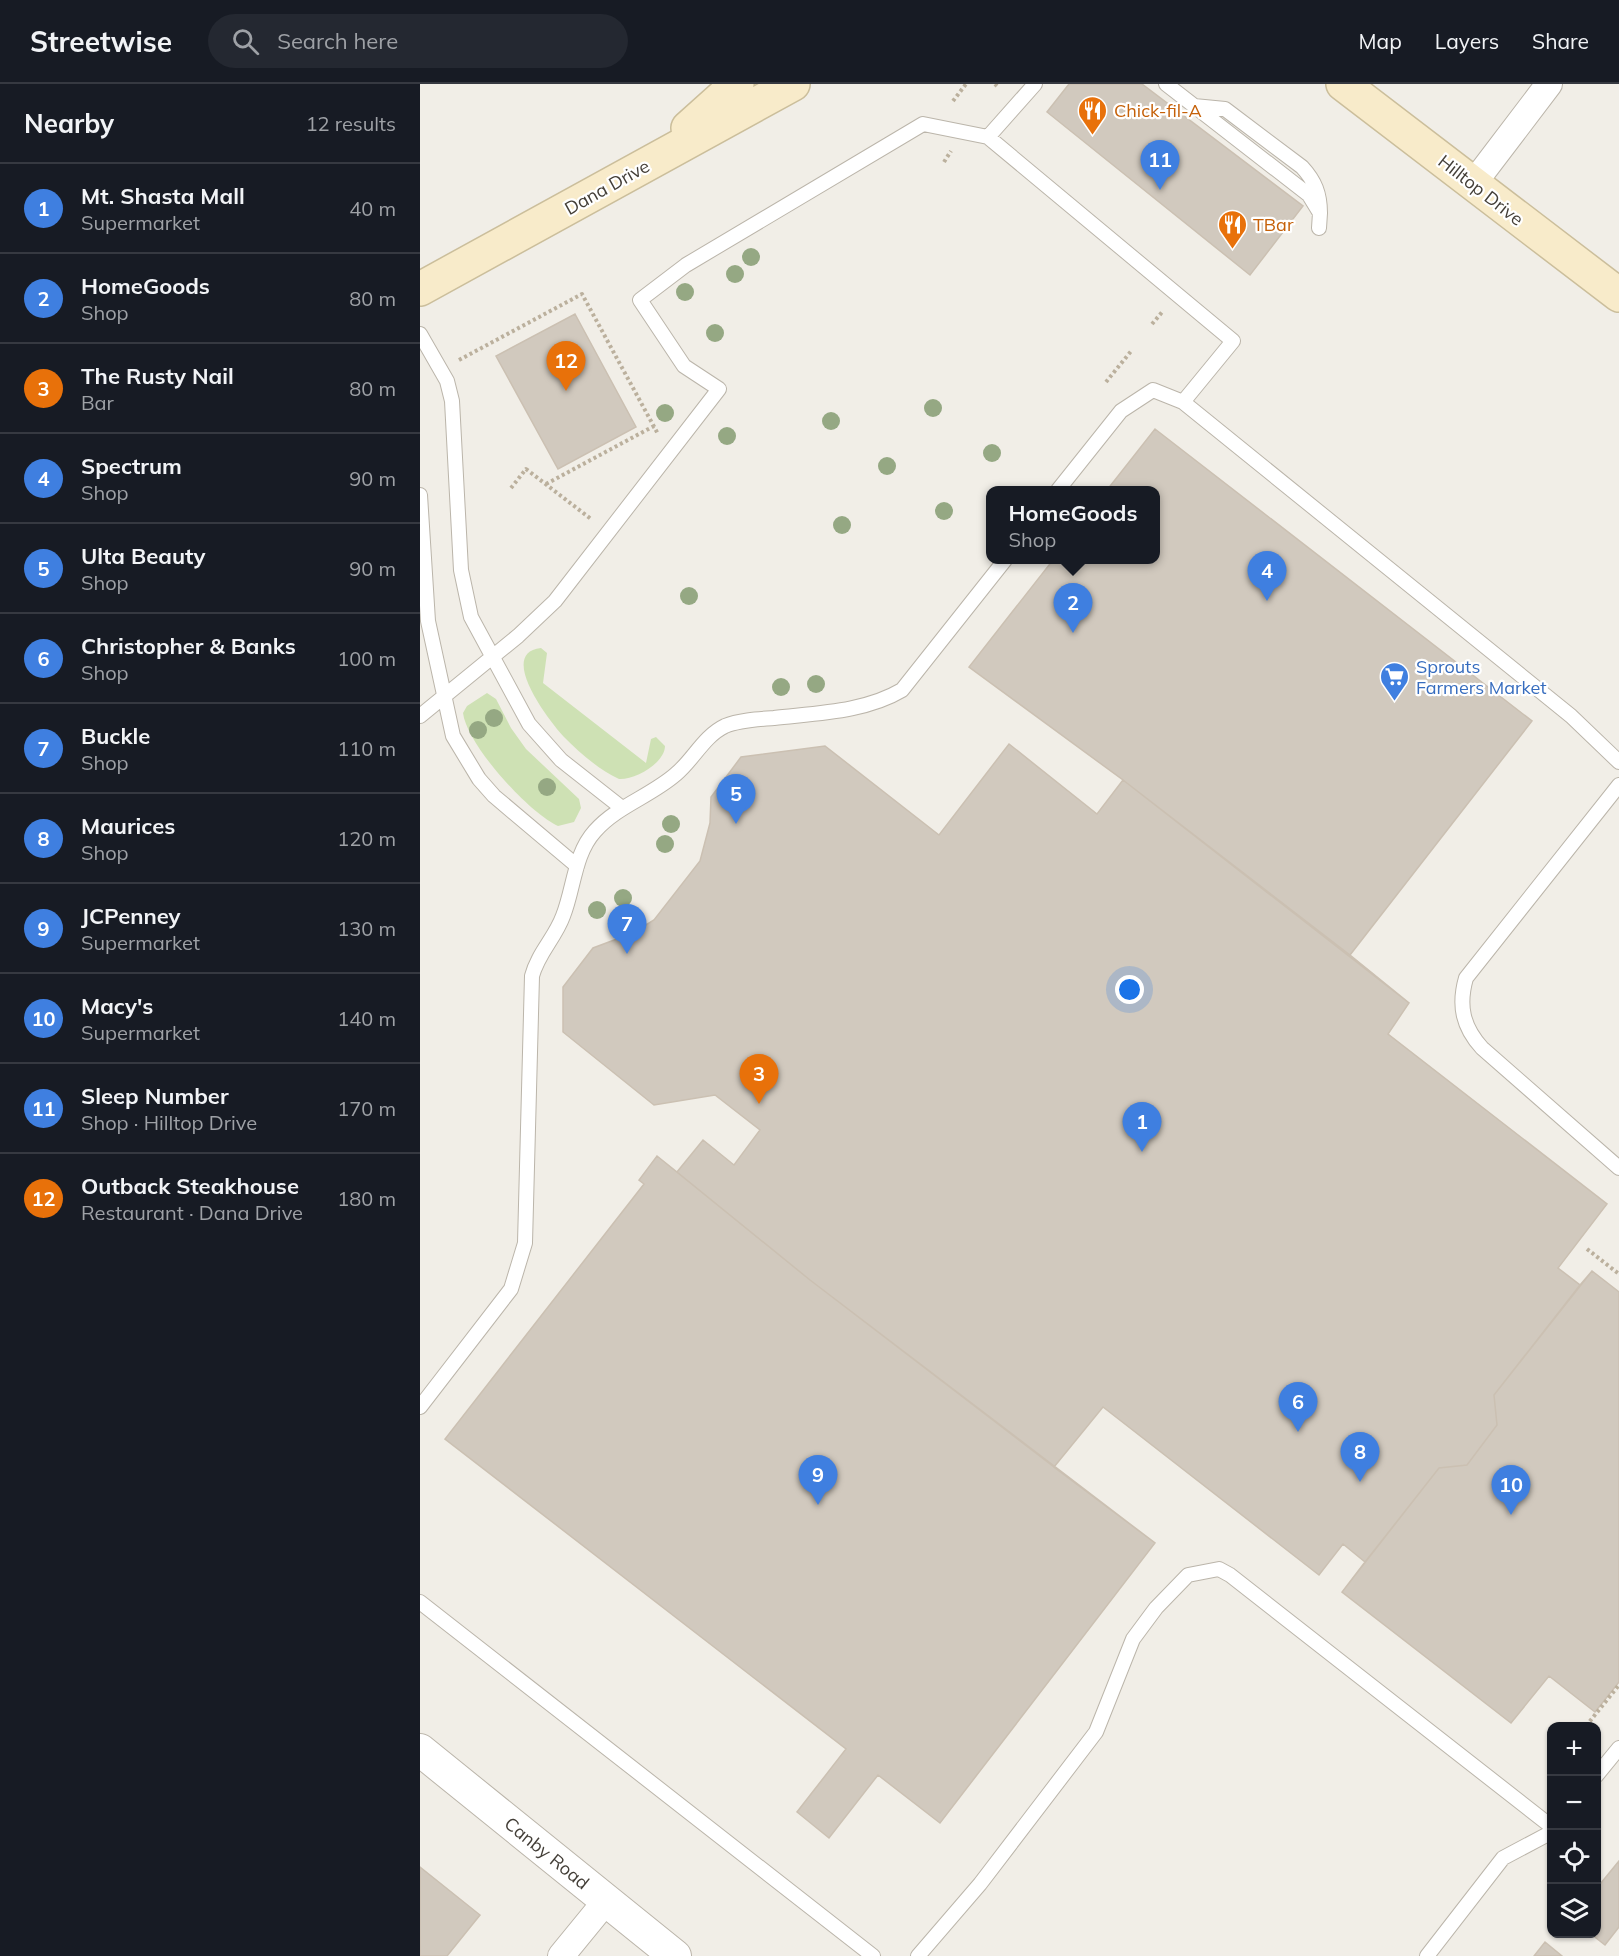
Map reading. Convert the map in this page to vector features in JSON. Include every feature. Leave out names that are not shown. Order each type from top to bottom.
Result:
[{"type":"main road","points":[[644,167],[737,84]]},
{"type":"main road","name":"Dana Drive","points":[[420,289],[793,84]]},
{"type":"main road","name":"Hilltop Drive","points":[[1343,84],[1619,296]]},
{"type":"street","points":[[1473,184],[1549,84]]},
{"type":"street","name":"Canby Road","points":[[420,1750],[675,1956]]},
{"type":"street","points":[[561,1956],[606,1901]]},
{"type":"lane","points":[[988,137],[1035,84]]},
{"type":"lane","points":[[1166,84],[1309,195],[1320,213],[1319,228]]},
{"type":"lane","points":[[420,717],[494,657],[555,601],[719,389],[684,366],[640,300],[686,265],[923,124],[988,137],[1233,341],[1183,402]]},
{"type":"lane","points":[[420,334],[447,381],[453,401],[461,570],[471,617],[529,724],[547,746],[622,808]]},
{"type":"lane","points":[[1061,486],[1121,411],[1153,390],[1183,402],[1570,716],[1619,762]]},
{"type":"lane","points":[[420,495],[428,621],[453,736],[480,779],[527,827],[577,866]]},
{"type":"lane","points":[[420,1407],[511,1289],[520,1266],[525,1243],[531,981],[537,960],[564,916],[577,866],[594,832],[622,808],[676,775],[698,749],[724,727],[756,720],[842,710],[881,700],[902,690],[1002,564]]},
{"type":"lane","points":[[1619,785],[1466,978],[1461,1007],[1470,1033],[1482,1048],[1619,1168]]},
{"type":"lane","points":[[918,1956],[980,1884],[1096,1732],[1133,1639],[1181,1579],[1203,1570],[1219,1569],[1230,1575],[1547,1826]]},
{"type":"lane","points":[[420,1602],[873,1956]]},
{"type":"lane","points":[[1601,1770],[1619,1748]]},
{"type":"lane","points":[[1427,1956],[1503,1858],[1549,1830]]},
{"type":"path","points":[[953,101],[966,84]]},
{"type":"path","points":[[454,363],[582,294],[659,435]]},
{"type":"path","points":[[1152,324],[1167,305]]},
{"type":"path","points":[[1106,382],[1132,350]]},
{"type":"path","points":[[546,484],[654,426]]},
{"type":"path","points":[[511,488],[526,469],[593,520]]},
{"type":"path","points":[[1587,1249],[1619,1274]]},
{"type":"path","points":[[1589,1722],[1619,1685]]},
{"type":"green space","points":[[541,648],[547,653],[543,683],[646,763],[651,739],[656,737],[665,746],[664,752],[655,764],[633,777],[619,779],[597,766],[564,737],[539,704],[525,675],[524,662],[529,653]]},
{"type":"green space","points":[[487,693],[496,699],[511,728],[526,749],[579,799],[581,808],[574,822],[558,826],[531,807],[501,777],[475,742],[463,713],[467,706]]},
{"type":"building","points":[[1069,84],[1142,84],[1303,206],[1250,275],[1047,112]]},
{"type":"building","points":[[575,314],[636,427],[558,469],[496,356]]},
{"type":"building","points":[[1155,429],[1532,721],[1350,955],[1409,1003],[1388,1034],[1607,1204],[1558,1268],[1580,1285],[1592,1271],[1619,1292],[1619,1682],[1595,1712],[1549,1676],[1511,1723],[1342,1592],[1365,1562],[1343,1544],[1319,1575],[1103,1407],[1054,1467],[1155,1543],[940,1823],[878,1775],[829,1838],[797,1812],[846,1749],[445,1439],[644,1184],[639,1180],[657,1156],[677,1172],[703,1140],[734,1165],[760,1130],[715,1095],[654,1105],[563,1032],[563,987],[593,948],[633,933],[654,920],[700,861],[710,823],[711,797],[741,757],[825,746],[939,835],[1009,744],[1097,814],[1123,780],[969,667],[1050,564],[1160,564],[1160,486],[1110,486]]},
{"type":"building","points":[[1155,429],[1532,721],[1350,955],[1123,780],[969,667],[1050,564],[1160,564],[1160,486],[1110,486]]},
{"type":"building","points":[[1009,744],[1097,814],[1123,780],[1409,1003],[1388,1034],[1607,1204],[1558,1268],[1580,1285],[1494,1395],[1497,1425],[1467,1465],[1439,1468],[1365,1562],[1343,1544],[1319,1575],[1103,1407],[1054,1467],[810,1280],[677,1172],[703,1140],[734,1165],[760,1130],[715,1095],[654,1105],[563,1032],[563,987],[593,948],[633,933],[654,920],[700,861],[710,823],[711,797],[741,757],[825,746],[939,835]]},
{"type":"building","points":[[657,1156],[810,1280],[1155,1543],[940,1823],[878,1775],[829,1838],[797,1812],[846,1749],[445,1439],[644,1184],[639,1180]]},
{"type":"building","points":[[1592,1271],[1619,1292],[1619,1682],[1595,1712],[1549,1676],[1511,1723],[1342,1592],[1439,1468],[1467,1465],[1497,1425],[1494,1395]]},
{"type":"building","points":[[1619,1861],[1619,1927],[1605,1945],[1596,1938],[1601,1938],[1601,1883]]},
{"type":"building","points":[[420,1867],[480,1915],[447,1956],[420,1956]]},
{"type":"building","points":[[1545,1942],[1562,1956],[1534,1956]]},
{"type":"place","name":"Chick-fil-A","points":[[1093,136]]},
{"type":"place","name":"Sleep Number","points":[[1160,190]]},
{"type":"place","name":"TBar","points":[[1232,250]]},
{"type":"place","name":"Outback Steakhouse","points":[[566,391]]},
{"type":"place","name":"Spectrum","points":[[1267,601]]},
{"type":"place","name":"HomeGoods","points":[[1073,633]]},
{"type":"place","name":"Sprouts Farmers Market","points":[[1395,702]]},
{"type":"place","name":"Ulta Beauty","points":[[736,824]]},
{"type":"place","name":"Buckle","points":[[627,954]]},
{"type":"place","name":"The Rusty Nail","points":[[759,1104]]},
{"type":"place","name":"Mt. Shasta Mall","points":[[1142,1152]]},
{"type":"place","name":"Christopher & Banks","points":[[1298,1432]]},
{"type":"place","name":"Maurices","points":[[1360,1482]]},
{"type":"place","name":"JCPenney","points":[[818,1505]]},
{"type":"place","name":"Macy's","points":[[1511,1515]]}]
